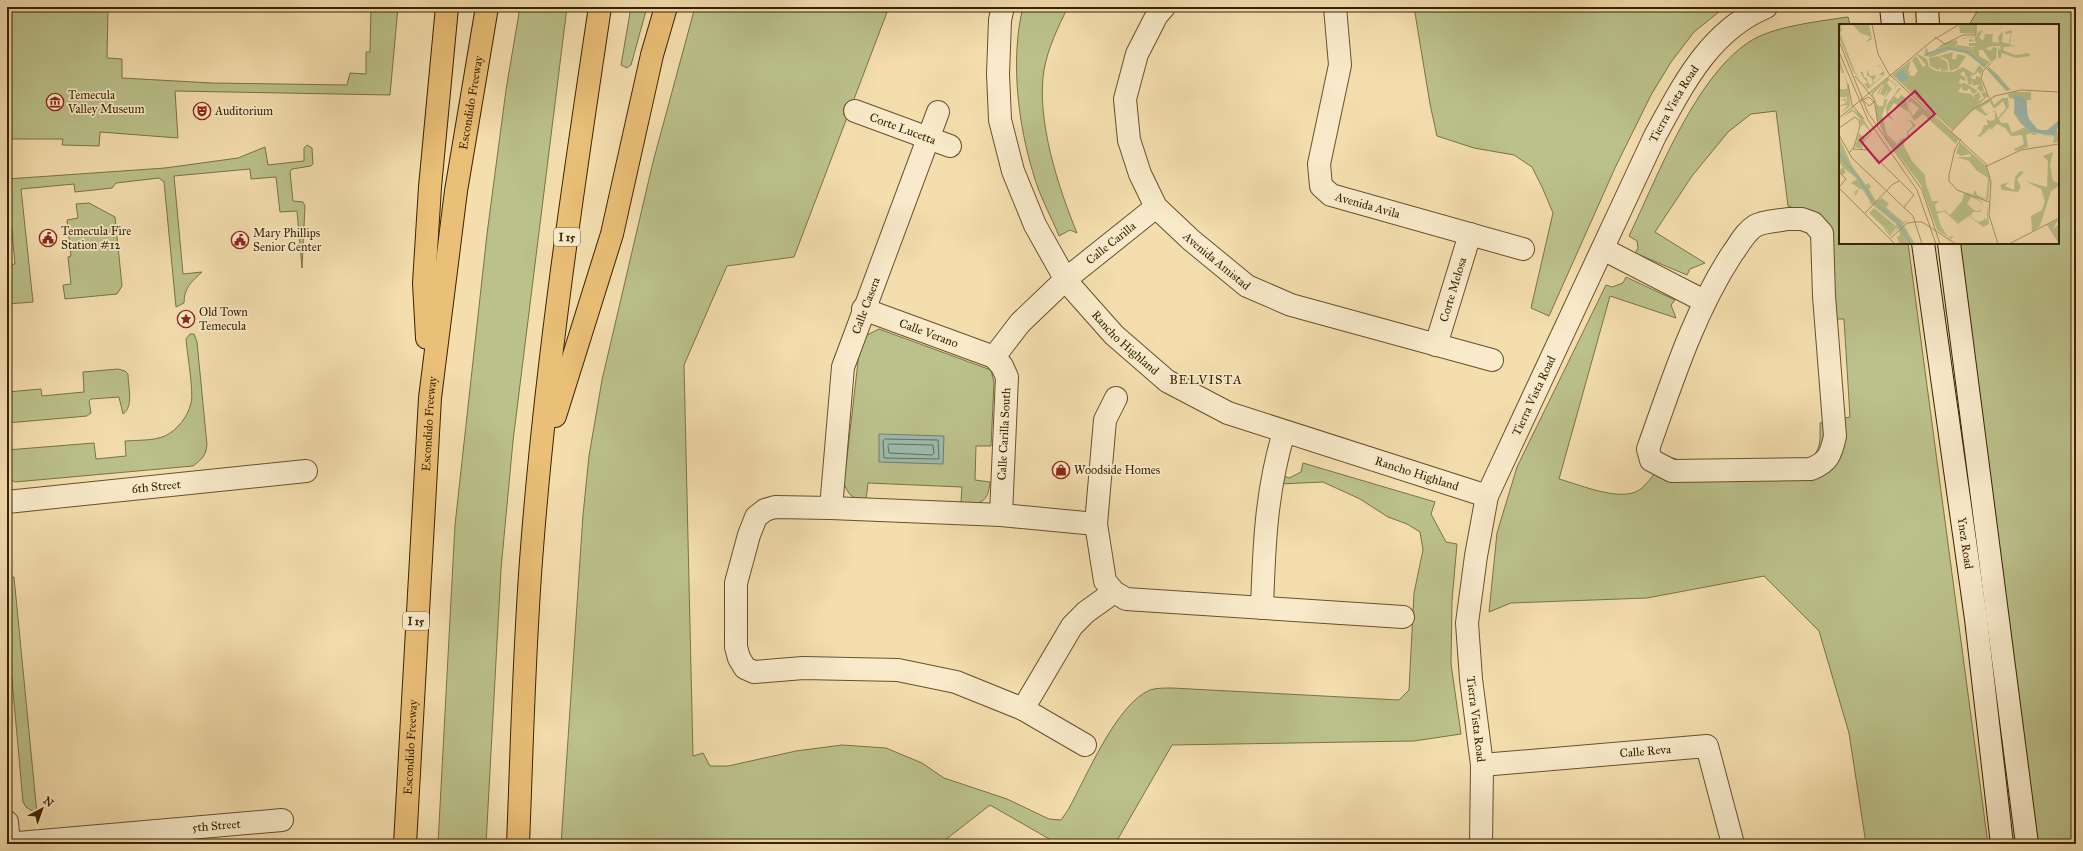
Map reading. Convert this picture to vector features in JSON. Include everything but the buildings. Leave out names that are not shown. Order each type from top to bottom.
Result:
[{"type":"highway","points":[[430,398],[424,282],[430,187],[448,7]]},
{"type":"highway","name":"Escondido Freeway","points":[[405,844],[430,398],[456,191],[487,7]]},
{"type":"highway","name":"I 15","points":[[518,844],[532,550],[539,467],[562,278],[600,7]]},
{"type":"highway","points":[[539,467],[612,234],[652,54],[666,7]]},
{"type":"street","name":"Rancho Highland","points":[[1003,7],[1000,20],[998,74],[1000,120],[1013,171],[1035,225],[1066,279],[1114,336],[1167,381],[1228,413],[1487,496]]},
{"type":"street","name":"Avenida Amistad","points":[[1164,7],[1157,15],[1138,54],[1125,99],[1129,140],[1140,174],[1156,207],[1191,240],[1247,286],[1291,305],[1492,360]]},
{"type":"street","name":"Avenida Avila","points":[[1335,7],[1340,65],[1319,164],[1321,186],[1331,195],[1523,249]]},
{"type":"street","name":"Tierra Vista Road","points":[[1481,844],[1482,765],[1471,679],[1467,623],[1476,556],[1487,496],[1655,136],[1681,88],[1706,50],[1740,20],[1766,7]]},
{"type":"street","points":[[1891,7],[1894,24]]},
{"type":"street","points":[[1927,7],[1928,24]]},
{"type":"street","name":"Corte Lucetta","points":[[855,111],[950,146]]},
{"type":"street","name":"Calle Casera","points":[[831,508],[843,368],[863,308],[938,112]]},
{"type":"street","name":"Calle Carilla","points":[[994,357],[1020,323],[1066,279],[1156,207]]},
{"type":"street","points":[[1802,218],[1813,223],[1822,233],[1824,296],[1835,436],[1832,448],[1823,464],[1811,470],[1672,471],[1651,460],[1648,449],[1686,343],[1704,301],[1719,274],[1746,234],[1756,225],[1802,218]]},
{"type":"street","name":"Corte Melosa","points":[[1436,345],[1470,234]]},
{"type":"street","name":"Ynez Road","points":[[1923,244],[1976,619],[2002,844]]},
{"type":"street","name":"Ynez Road","points":[[1949,244],[2028,844]]},
{"type":"street","points":[[1603,249],[1704,301]]},
{"type":"street","name":"Calle Verano","points":[[863,308],[994,357]]},
{"type":"street","name":"Calle Carilla South","points":[[994,357],[1002,366],[1007,377],[1001,515]]},
{"type":"street","points":[[1116,398],[1105,420],[1096,524],[1105,581],[1114,592],[1126,599],[1402,617]]},
{"type":"street","points":[[1262,608],[1267,506],[1276,459],[1284,432]]},
{"type":"street","name":"6th Street","points":[[7,502],[306,470]]},
{"type":"street","points":[[1085,744],[1023,709],[956,682],[898,670],[803,668],[754,672],[745,668],[739,658],[736,647],[736,583],[756,517],[765,510],[774,507],[1001,515],[1096,524]]},
{"type":"street","points":[[1023,709],[1072,626],[1086,612],[1114,592]]},
{"type":"street","name":"Calle Reva","points":[[1482,765],[1707,746],[1733,844]]},
{"type":"street","name":"5th Street","points":[[9,844],[282,820]]},
{"type":"street","points":[[7,822],[9,844]]},
{"type":"green space","points":[[7,7],[108,7],[107,58],[122,59],[122,78],[212,83],[347,85],[350,73],[366,74],[366,52],[370,52],[371,7],[398,7],[390,95],[175,91],[178,138],[100,132],[99,146],[62,145],[63,139],[9,139],[7,131]]},
{"type":"green space","points":[[520,7],[567,7],[513,441],[501,569],[486,844],[438,844],[455,525],[487,234],[506,90]]},
{"type":"green space","points":[[631,7],[647,7],[631,65],[627,68],[621,65]]},
{"type":"green space","points":[[695,7],[889,7],[794,257],[727,266],[684,365],[693,756],[703,753],[710,766],[728,766],[796,751],[842,745],[886,748],[922,763],[944,778],[1007,799],[1049,819],[1061,820],[1068,810],[1103,743],[1114,726],[1125,710],[1137,698],[1150,690],[1158,688],[1172,688],[1399,700],[1409,690],[1414,593],[1423,550],[1420,532],[1407,524],[1388,517],[1360,499],[1323,482],[1279,484],[1281,475],[1289,478],[1301,472],[1303,463],[1435,502],[1431,514],[1446,542],[1457,544],[1452,601],[1451,664],[1461,734],[1414,741],[1172,745],[1115,844],[1058,844],[990,805],[940,844],[561,844],[583,515],[589,456],[602,380],[653,162]]},
{"type":"green space","points":[[1023,7],[1068,7],[1048,54],[1044,70],[1042,89],[1043,110],[1050,153],[1077,233],[1070,230],[1059,236],[1039,191],[1028,156],[1020,114],[1017,70],[1019,27]]},
{"type":"green space","points":[[1414,7],[1725,7],[1694,32],[1671,62],[1651,95],[1615,168],[1549,316],[1531,308],[1553,213],[1542,187],[1532,167],[1514,155],[1474,148],[1437,136],[1430,104]]},
{"type":"green space","points":[[1977,7],[2076,7],[2076,844],[2037,844],[1959,244],[2059,244],[2059,24],[1970,24],[1978,10]]},
{"type":"green space","points":[[1848,17],[1850,24],[1839,24],[1839,244],[1908,244],[1988,844],[1866,844],[1849,733],[1819,631],[1764,576],[1647,598],[1511,603],[1489,612],[1497,533],[1517,467],[1606,285],[1612,287],[1623,283],[1626,277],[1675,300],[1671,305],[1676,318],[1610,296],[1559,479],[1602,492],[1625,494],[1642,488],[1667,456],[1679,460],[1810,459],[1817,451],[1820,438],[1820,423],[1850,417],[1844,319],[1833,319],[1832,246],[1800,210],[1788,206],[1776,111],[1751,114],[1728,132],[1692,176],[1655,232],[1705,263],[1690,269],[1687,275],[1635,253],[1638,248],[1637,241],[1629,236],[1681,128],[1697,100],[1714,75],[1733,54],[1754,39],[1764,34],[1787,27]]},
{"type":"green space","points":[[307,145],[312,148],[313,164],[311,166],[292,169],[290,172],[293,201],[303,202],[305,206],[302,268],[297,211],[280,212],[276,177],[251,179],[250,169],[174,176],[183,274],[202,272],[187,289],[184,303],[176,307],[164,182],[159,178],[116,183],[112,188],[75,192],[74,184],[21,189],[33,302],[7,304],[7,265],[15,264],[11,221],[7,221],[7,179],[165,168],[238,158],[265,147],[268,165],[304,161],[304,148]]},
{"type":"green space","points":[[89,203],[115,217],[122,286],[117,294],[65,299],[63,285],[71,284],[68,257],[71,256],[67,220],[78,218],[76,204]]},
{"type":"green space","points":[[879,329],[991,370],[994,382],[991,446],[976,446],[975,480],[990,482],[988,493],[981,502],[966,505],[961,502],[962,487],[868,483],[866,500],[855,498],[848,491],[844,484],[860,344],[865,336]]},
{"type":"green space","points":[[190,334],[194,334],[197,342],[207,445],[204,455],[196,464],[193,466],[15,482],[7,478],[7,450],[94,443],[96,459],[126,456],[125,441],[155,439],[165,436],[174,430],[185,418],[190,408],[192,398],[186,339]]},
{"type":"green space","points":[[118,369],[125,371],[128,374],[130,396],[128,406],[123,414],[119,397],[91,399],[89,401],[91,413],[87,416],[7,423],[7,392],[41,389],[42,396],[84,392],[83,372]]},
{"type":"green space","points":[[14,577],[37,814],[26,807],[23,802],[7,624],[7,578]]},
{"type":"water","points":[[879,434],[944,436],[943,464],[879,462]]},
{"type":"place","name":"Temecula Valley Museum","points":[[55,102]]},
{"type":"place","name":"Auditorium","points":[[202,111]]},
{"type":"place","name":"Temecula Fire Station #12","points":[[48,238]]},
{"type":"place","name":"Mary Phillips Senior Center","points":[[240,240]]},
{"type":"place","name":"Old Town Temecula","points":[[186,319]]},
{"type":"place","name":"Woodside Homes","points":[[1061,470]]},
{"type":"district","name":"BELVISTA","points":[[1206,380]]}]
